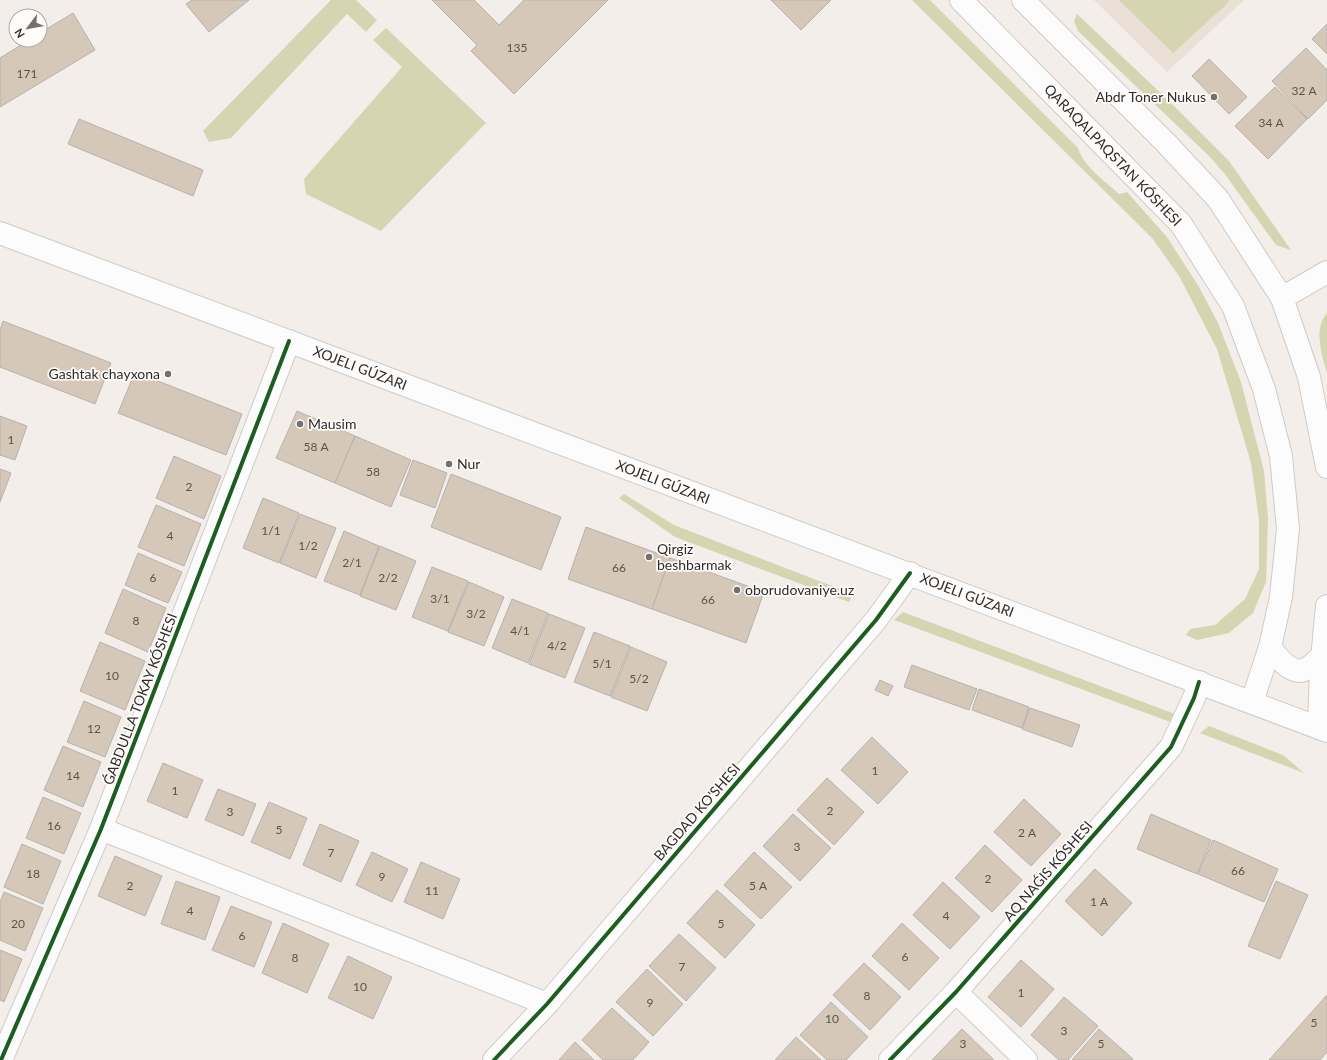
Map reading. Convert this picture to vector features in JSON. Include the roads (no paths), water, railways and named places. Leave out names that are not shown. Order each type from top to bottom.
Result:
[{"type":"main road","name":"QARAQALPAQSTAN KÓSHESI","points":[[961,0],[1181,224],[1233,306],[1264,389],[1281,463],[1288,529],[1281,597],[1270,647],[1252,702]]},
{"type":"main road","points":[[1023,0],[1166,143],[1218,199],[1282,298],[1309,377],[1327,467]]},
{"type":"main road","points":[[0,233],[1323,729],[1323,655],[1327,606]]},
{"type":"main road","points":[[1282,298],[1327,272]]},
{"type":"main road","name":"ǴABDULLA TOKAY KÓSHESI","points":[[1,1060],[101,830],[289,341]]},
{"type":"main road","name":"BAGDAD KO'SHESI","points":[[494,1060],[547,1004],[876,620],[910,573]]},
{"type":"main road","points":[[1270,647],[1279,661],[1293,670],[1307,669],[1323,655]]},
{"type":"main road","points":[[890,1060],[956,992],[1171,747],[1194,698],[1199,682]]},
{"type":"main road","points":[[101,830],[547,1004]]},
{"type":"main road","points":[[956,992],[1026,1060]]},
{"type":"place","name":"Abdr Toner Nukus","points":[[1214,97]]},
{"type":"place","name":"Gashtak chayxona","points":[[168,374]]},
{"type":"place","name":"Mausim","points":[[300,424]]},
{"type":"place","name":"Nur","points":[[449,464]]},
{"type":"place","name":"Qirgiz beshbarmak","points":[[649,557]]},
{"type":"place","name":"oborudovaniye.uz","points":[[737,590]]}]
